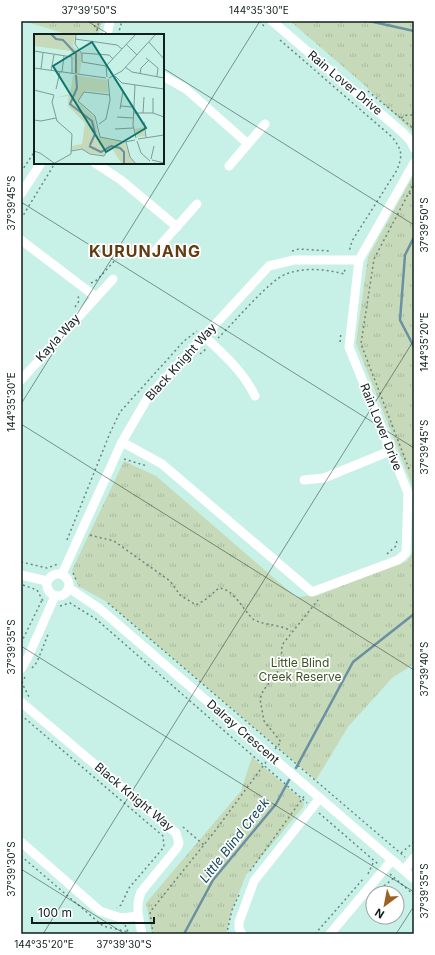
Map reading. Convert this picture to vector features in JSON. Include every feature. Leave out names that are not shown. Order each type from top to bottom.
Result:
[{"type":"street","points":[[107,34],[110,21]]},
{"type":"street","name":"Rain Lover Drive","points":[[272,21],[401,131],[410,140],[414,148]]},
{"type":"street","points":[[164,77],[186,89],[247,143]]},
{"type":"street","points":[[229,166],[247,143],[265,124]]},
{"type":"street","name":"Rain Lover Drive","points":[[122,442],[162,464],[312,592],[398,560],[406,553],[408,493],[390,452],[349,347],[359,260],[414,163]]},
{"type":"street","points":[[21,194],[24,182],[40,164]]},
{"type":"street","points":[[97,164],[121,180],[177,227]]},
{"type":"street","points":[[156,250],[197,204]]},
{"type":"street","points":[[21,240],[96,297]]},
{"type":"street","name":"Black Knight Way","points":[[62,574],[122,442],[148,397],[269,266],[294,260],[359,260]]},
{"type":"street","name":"Kayla Way","points":[[21,380],[113,279]]},
{"type":"street","points":[[204,336],[232,361],[246,377],[255,396]]},
{"type":"street","points":[[304,480],[324,478],[390,452]]},
{"type":"street","points":[[26,672],[28,657],[53,600],[65,594],[69,588],[69,582],[62,574],[52,576],[47,581]]},
{"type":"street","points":[[21,575],[47,581]]},
{"type":"street","points":[[47,581],[49,592],[53,600]]},
{"type":"street","name":"Dalray Crescent","points":[[69,588],[100,609],[414,879]]},
{"type":"street","name":"Black Knight Way","points":[[21,702],[172,830],[179,838],[177,848],[141,892],[137,907],[142,934]]},
{"type":"street","points":[[242,934],[239,929],[239,922],[254,881],[320,798]]},
{"type":"street","points":[[21,842],[100,910],[121,918],[138,916]]},
{"type":"street","points":[[330,934],[392,860]]},
{"type":"street","points":[[404,870],[412,860]]},
{"type":"path","points":[[92,21],[97,31]]},
{"type":"path","points":[[96,34],[99,21]]},
{"type":"path","points":[[118,34],[122,21]]},
{"type":"path","points":[[401,118],[407,115],[414,115]]},
{"type":"path","points":[[21,172],[34,152]]},
{"type":"path","points":[[21,219],[55,164]]},
{"type":"path","points":[[408,469],[361,344],[374,259],[414,183]]},
{"type":"path","points":[[409,193],[414,195]]},
{"type":"path","points":[[87,284],[97,280],[119,256]]},
{"type":"path","points":[[73,309],[79,301],[80,296],[75,292]]},
{"type":"path","points":[[88,534],[114,541],[170,582],[180,596],[196,605],[221,588],[228,592],[258,622],[280,626],[292,631]]},
{"type":"path","points":[[21,584],[37,590],[42,600]]},
{"type":"path","points":[[153,934],[150,912],[204,845],[281,742],[264,721],[260,699],[262,691],[278,671],[281,663],[282,645],[313,604],[320,598]]},
{"type":"path","points":[[42,600],[53,600],[60,606],[70,603],[96,619],[414,895]]},
{"type":"path","points":[[21,643],[42,600]]},
{"type":"path","points":[[34,701],[28,696],[22,683],[26,672],[37,662],[51,627]]},
{"type":"path","points":[[21,714],[163,836],[164,847],[129,888],[121,905],[113,909]]},
{"type":"path","points":[[297,764],[401,854],[412,860]]},
{"type":"path","points":[[181,825],[204,845]]},
{"type":"path","points":[[401,854],[414,842]]},
{"type":"path","points":[[315,934],[368,874],[374,861]]},
{"type":"path","points":[[385,885],[394,878]]},
{"type":"green space","points":[[24,21],[102,21],[98,34],[66,34]]},
{"type":"green space","points":[[290,21],[414,21],[414,133],[362,83]]},
{"type":"green space","points":[[414,174],[414,490],[356,343],[368,257]]},
{"type":"green space","name":"Little Blind Creek Reserve","points":[[124,461],[156,476],[296,597],[315,596],[407,561],[414,550],[414,664],[392,678],[348,727],[316,780],[107,602],[78,586],[72,570]]},
{"type":"green space","points":[[252,757],[301,799],[304,803],[303,807],[246,875],[231,913],[226,934],[152,934],[146,903],[241,791]]},
{"type":"waterway","name":"Little Blind Creek","points":[[369,21],[414,31]]},
{"type":"waterway","name":"Little Blind Creek","points":[[414,237],[405,255],[400,320],[414,347]]},
{"type":"waterway","name":"Little Blind Creek","points":[[296,768],[353,662],[414,614]]},
{"type":"waterway","name":"Little Blind Creek","points":[[184,934],[213,880],[276,804],[289,780]]},
{"type":"district","name":"KURUNJANG","points":[[145,251]]}]
